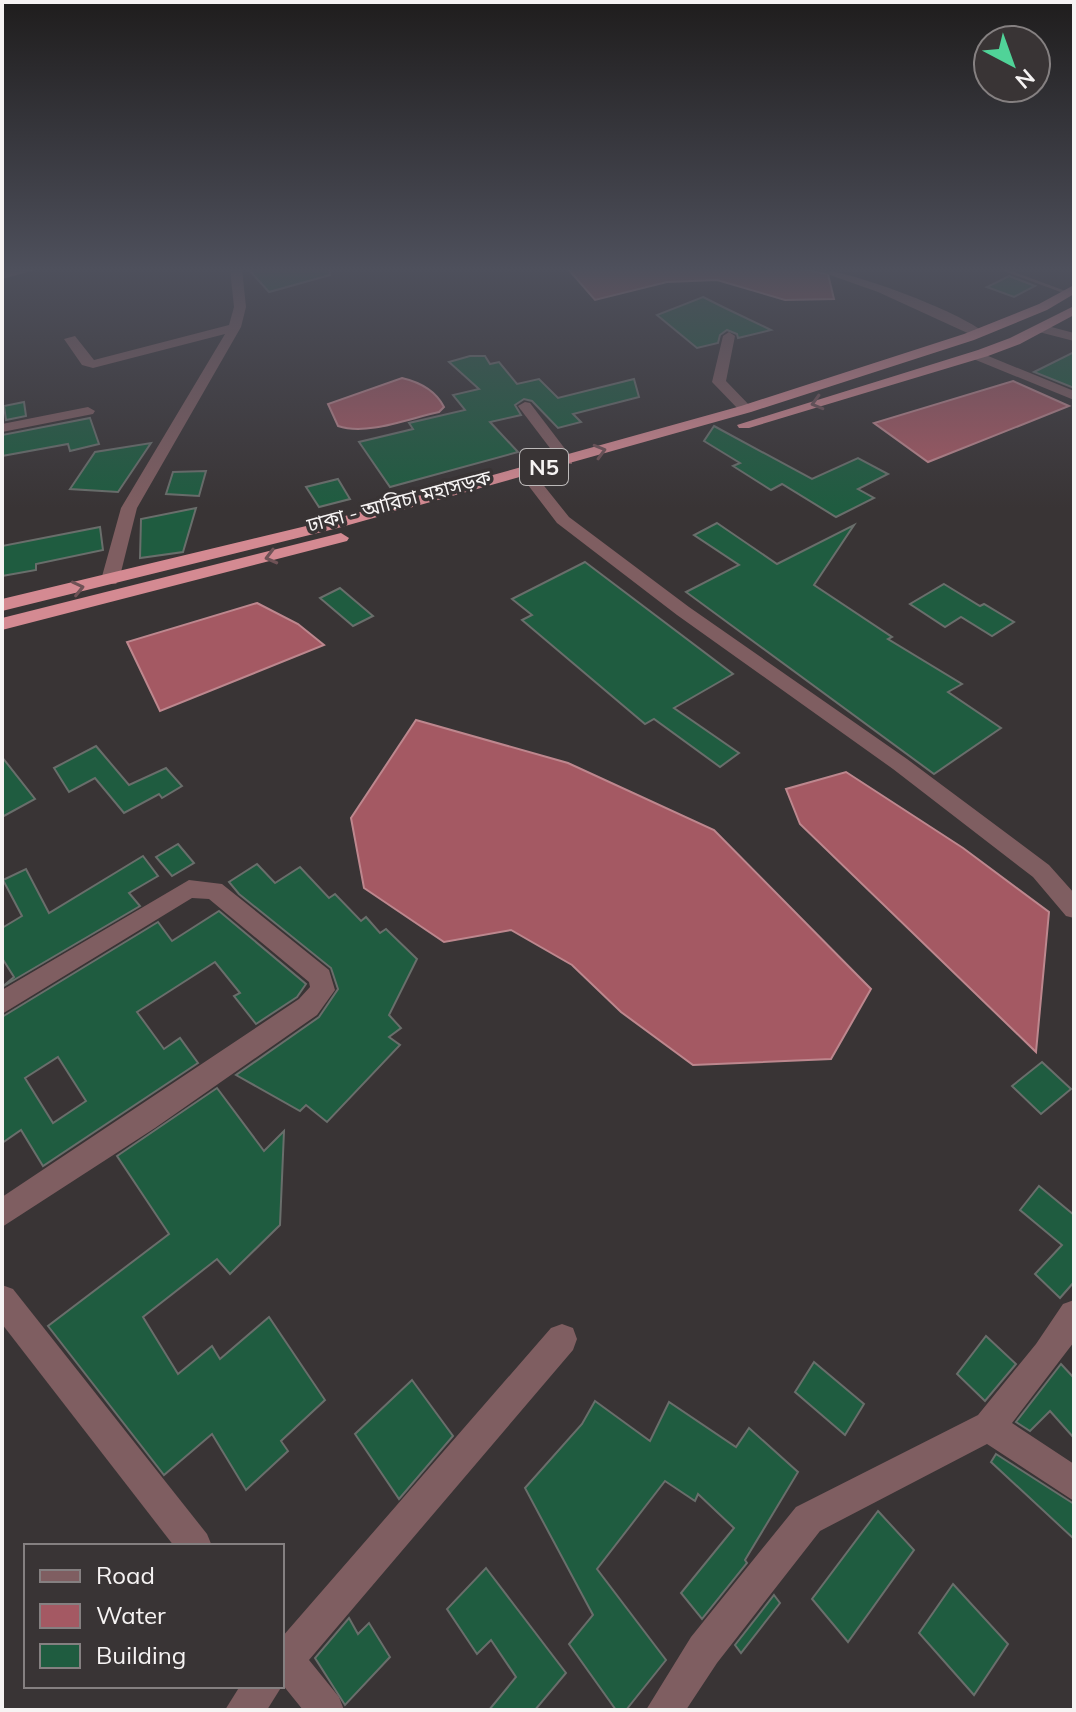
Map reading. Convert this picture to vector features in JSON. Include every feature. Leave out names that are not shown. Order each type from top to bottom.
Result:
[{"type":"highway","name":"N5","points":[[2,605],[332,525],[567,461],[746,409],[930,349]]},
{"type":"highway","name":"ঢাকা - আরিচা মহাসড়ক","points":[[2,624],[202,576],[536,485],[990,349]]},
{"type":"street","points":[[77,349],[87,362],[93,364],[151,349]]},
{"type":"street","points":[[110,580],[129,508],[222,349]]},
{"type":"street","points":[[726,349],[719,382],[746,409]]},
{"type":"street","points":[[976,355],[1074,396]]},
{"type":"street","points":[[525,406],[567,461]]},
{"type":"street","points":[[2,428],[88,411]]},
{"type":"street","points":[[536,485],[563,520],[683,611],[900,764],[1041,871],[1074,909]]},
{"type":"street","points":[[2,1003],[189,889],[214,890],[320,977],[323,990],[308,1007],[146,1119],[2,1213]]},
{"type":"street","points":[[2,1300],[193,1544]]},
{"type":"street","points":[[664,1710],[704,1650],[808,1519],[989,1426],[1047,1355],[1074,1315]]},
{"type":"street","points":[[284,1659],[562,1339]]},
{"type":"street","points":[[989,1426],[1074,1484]]},
{"type":"street","points":[[284,1672],[326,1710]]},
{"type":"street","points":[[243,1710],[260,1688]]},
{"type":"water","points":[[402,378],[426,388],[444,407],[439,412],[375,428],[349,429],[338,426],[328,404]]},
{"type":"water","points":[[1013,381],[1069,406],[928,462],[874,423]]},
{"type":"water","points":[[257,603],[298,624],[324,645],[160,711],[127,642]]},
{"type":"water","points":[[416,720],[568,763],[714,830],[871,989],[831,1059],[693,1065],[621,1012],[572,965],[511,930],[444,942],[364,888],[351,818]]},
{"type":"water","points":[[846,772],[963,848],[1049,912],[1036,1052],[800,824],[786,789]]},
{"type":"building","points":[[1074,352],[1074,388],[1034,372]]},
{"type":"building","points":[[470,356],[485,356],[490,364],[499,362],[517,384],[539,379],[558,398],[634,379],[639,397],[573,414],[581,422],[558,428],[532,401],[524,399],[515,405],[521,415],[490,422],[518,452],[390,487],[359,442],[413,429],[409,423],[465,410],[453,395],[479,389],[449,362]]},
{"type":"building","points":[[24,402],[26,416],[6,420],[4,406]]},
{"type":"building","points":[[90,418],[99,444],[70,451],[68,444],[2,456],[2,435]]},
{"type":"building","points":[[714,426],[812,479],[858,458],[888,474],[858,489],[874,498],[836,517],[782,484],[771,490],[733,466],[740,463],[704,441]]},
{"type":"building","points":[[151,443],[118,492],[70,489],[95,452]]},
{"type":"building","points":[[206,471],[199,496],[166,494],[173,472]]},
{"type":"building","points":[[338,479],[350,499],[319,507],[306,487]]},
{"type":"building","points":[[196,508],[183,552],[140,558],[141,519]]},
{"type":"building","points":[[717,523],[777,564],[854,525],[814,585],[892,637],[888,639],[962,684],[948,692],[1001,728],[934,774],[686,592],[739,565],[694,535]]},
{"type":"building","points":[[100,527],[103,550],[36,564],[36,570],[2,576],[2,546]]},
{"type":"building","points":[[585,562],[733,674],[674,708],[739,753],[720,767],[654,719],[645,724],[522,620],[532,615],[512,599]]},
{"type":"building","points":[[944,584],[1014,622],[992,636],[961,617],[945,627],[910,604]]},
{"type":"building","points":[[340,588],[373,616],[353,626],[320,598]]},
{"type":"building","points":[[96,746],[129,785],[166,768],[182,786],[162,798],[159,794],[124,813],[95,778],[69,792],[54,768]]},
{"type":"building","points":[[2,757],[35,799],[2,817]]},
{"type":"building","points":[[178,844],[194,863],[172,876],[156,857]]},
{"type":"building","points":[[143,856],[158,876],[129,893],[140,906],[2,987],[14,977],[2,958],[2,928],[22,916],[3,880],[26,869],[49,913]]},
{"type":"building","points":[[257,864],[275,883],[300,867],[329,898],[335,894],[361,921],[366,917],[380,933],[386,929],[417,959],[389,1015],[401,1028],[389,1037],[400,1045],[327,1122],[306,1105],[300,1111],[236,1075],[319,1017],[338,989],[331,968],[239,894],[229,882]]},
{"type":"building","points":[[219,911],[306,984],[297,997],[256,1024],[234,996],[240,993],[215,962],[137,1012],[164,1049],[180,1038],[198,1063],[43,1166],[21,1130],[2,1143],[2,1017],[158,922],[172,941]],"holes":[[[58,1057],[86,1101],[53,1123],[25,1078]]]},
{"type":"building","points":[[1042,1062],[1071,1089],[1041,1114],[1012,1086]]},
{"type":"building","points":[[217,1088],[264,1151],[284,1131],[280,1225],[230,1274],[217,1259],[143,1317],[178,1374],[212,1346],[220,1359],[269,1317],[325,1400],[281,1441],[288,1451],[246,1490],[212,1434],[164,1475],[48,1326],[169,1234],[117,1156]]},
{"type":"building","points":[[1039,1186],[1074,1215],[1074,1282],[1060,1298],[1035,1274],[1062,1245],[1020,1210]]},
{"type":"building","points":[[986,1336],[1016,1364],[985,1401],[957,1374]]},
{"type":"building","points":[[814,1362],[864,1404],[845,1435],[795,1392]]},
{"type":"building","points":[[1061,1364],[1074,1378],[1074,1438],[1050,1411],[1030,1431],[1016,1422]]},
{"type":"building","points":[[412,1380],[453,1436],[399,1499],[355,1434]]},
{"type":"building","points":[[595,1401],[650,1441],[669,1402],[736,1447],[749,1428],[798,1472],[745,1560],[747,1563],[702,1619],[681,1593],[734,1528],[698,1494],[695,1501],[665,1481],[597,1569],[666,1660],[626,1710],[616,1710],[569,1644],[593,1615],[525,1488],[582,1424]]},
{"type":"building","points":[[996,1454],[1074,1504],[1074,1539],[991,1462]]},
{"type":"building","points":[[878,1511],[914,1550],[848,1642],[812,1599]]},
{"type":"building","points":[[486,1568],[566,1673],[535,1710],[489,1710],[516,1677],[491,1640],[477,1654],[447,1609]]},
{"type":"building","points":[[953,1584],[1008,1644],[974,1695],[919,1633]]},
{"type":"building","points":[[774,1595],[780,1603],[741,1653],[735,1645]]},
{"type":"building","points":[[349,1618],[358,1634],[369,1623],[390,1657],[345,1705],[315,1658]]}]
